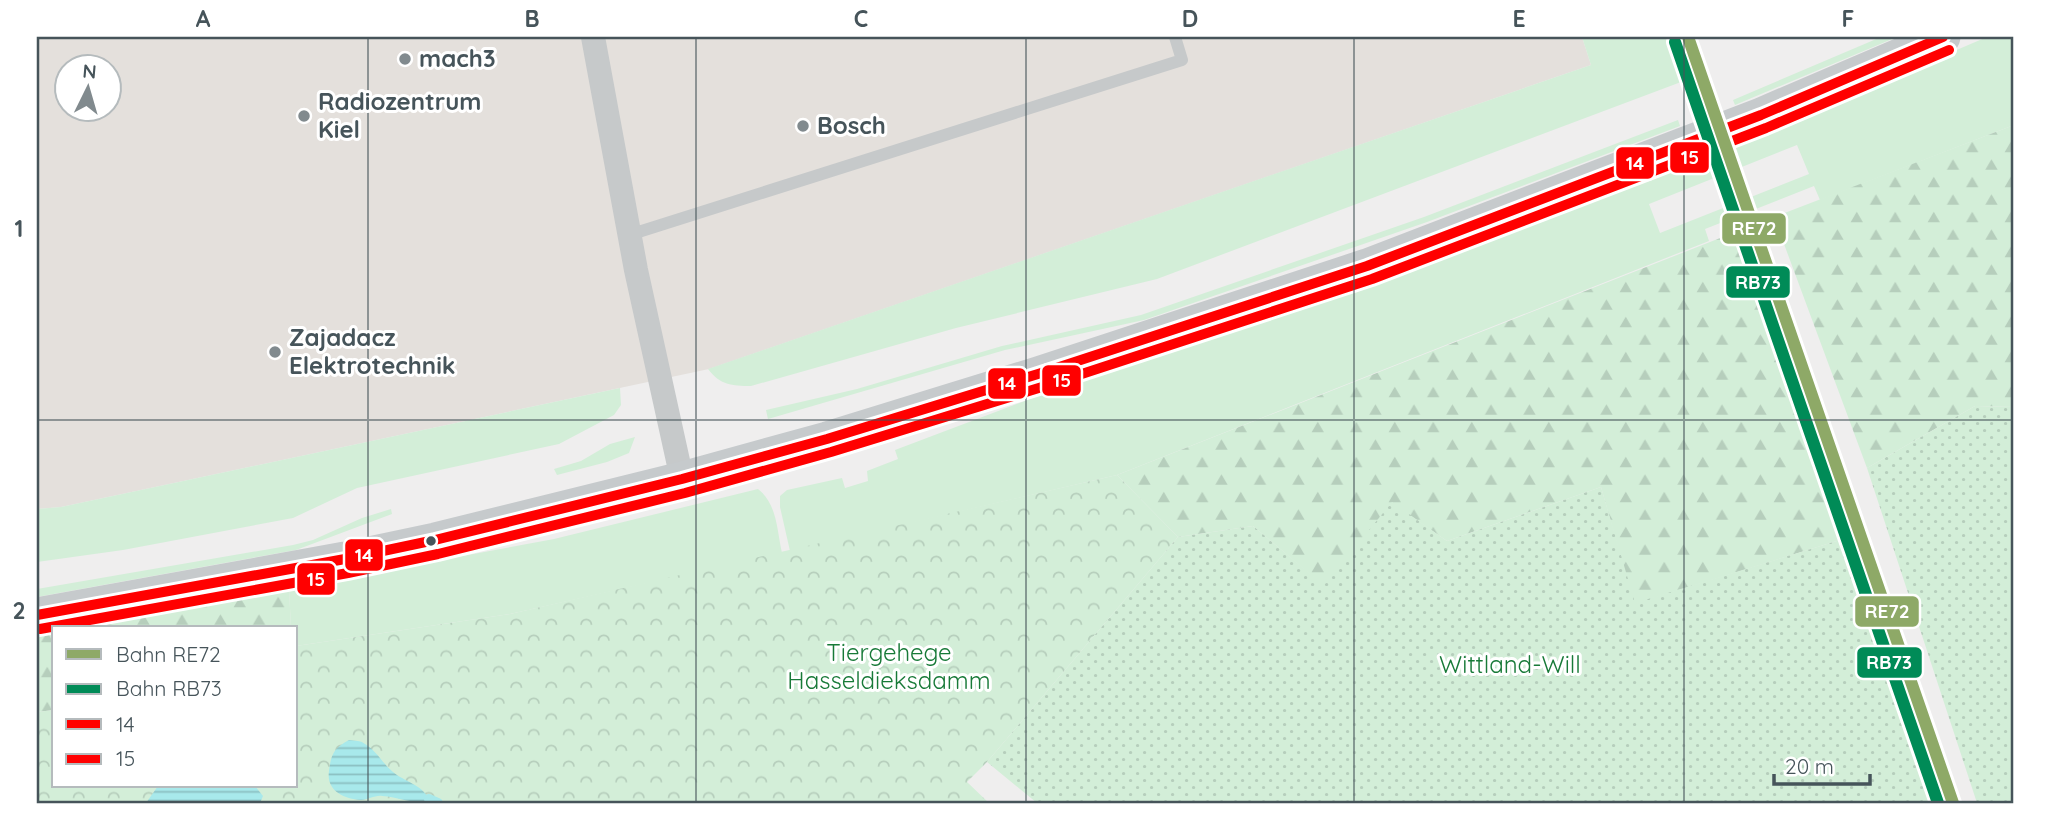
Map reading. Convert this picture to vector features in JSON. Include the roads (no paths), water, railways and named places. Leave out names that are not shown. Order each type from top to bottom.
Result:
[{"type":"main road","points":[[37,615],[345,559],[448,537],[783,452],[1038,374],[1354,270],[1761,115],[1943,37]]},
{"type":"street","points":[[593,37],[629,235],[681,479]]},
{"type":"lane","points":[[629,235],[1182,60],[1175,37]]},
{"type":"water","points":[[349,740],[369,747],[393,772],[422,790],[429,799],[426,803],[382,796],[354,799],[337,792],[329,778],[331,760],[334,752]]},
{"type":"water","points":[[157,788],[257,788],[263,796],[260,803],[146,803]]},
{"type":"waterway","points":[[429,799],[438,803]]},
{"type":"rail line","name":"RE72","points":[[1688,37],[1953,803]]},
{"type":"rail line","name":"RB73","points":[[1675,42],[1938,803]]},
{"type":"place","name":"mach3","points":[[405,59]]},
{"type":"place","name":"Radiozentrum Kiel","points":[[304,116]]},
{"type":"place","name":"Bosch","points":[[803,126]]},
{"type":"place","name":"Zajadacz Elektrotechnik","points":[[275,352]]},
{"type":"park label","name":"Wittland-Will","points":[[1510,665]]},
{"type":"park label","name":"Tiergehege Hasseldieksdamm","points":[[889,667]]}]
